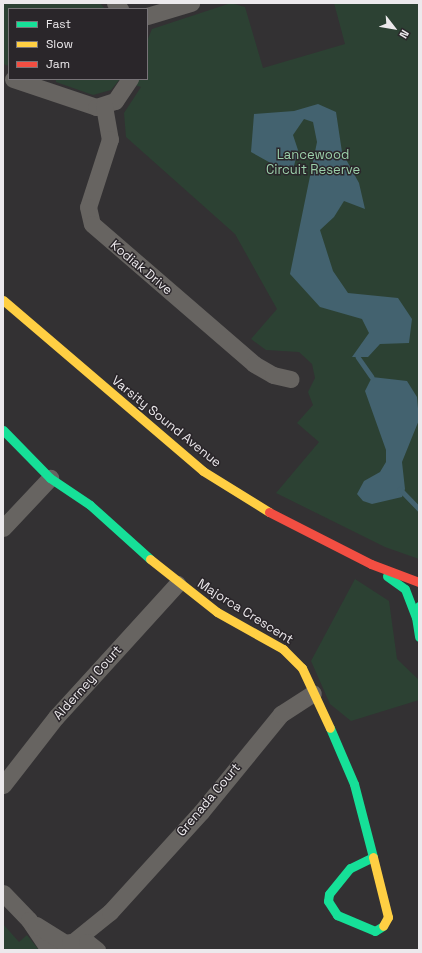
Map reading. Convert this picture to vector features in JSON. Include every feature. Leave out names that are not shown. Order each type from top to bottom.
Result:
[{"type":"street","points":[[148,16],[191,3]]},
{"type":"street","points":[[16,80],[87,105],[104,106],[120,97],[129,80]]},
{"type":"street","name":"Kodiak Drive","points":[[104,106],[110,140],[88,207],[92,224],[254,364],[273,375],[291,379]]},
{"type":"street","name":"Varsity Sound Avenue","points":[[3,300],[203,471],[263,509],[371,564],[419,582]]},
{"type":"street","name":"Majorca Crescent","points":[[3,430],[50,478],[90,505],[177,584],[293,657],[328,720],[335,746],[354,784],[373,857],[388,917],[383,927],[375,931],[358,926],[337,915],[328,901],[329,894],[350,868],[373,857]]},
{"type":"street","points":[[3,528],[50,478]]},
{"type":"street","name":"Varsity Sound Avenue","points":[[371,564],[405,590],[416,617]]},
{"type":"street","name":"Alderney Court","points":[[3,785],[56,717],[177,584]]},
{"type":"street","points":[[419,606],[416,617],[419,637]]},
{"type":"street","name":"Grenada Court","points":[[67,945],[110,912],[201,812],[281,714],[313,693]]},
{"type":"street","points":[[3,893],[29,920],[49,950]]},
{"type":"street","name":"Grenada Court","points":[[98,950],[110,912]]},
{"type":"street","points":[[29,920],[67,945],[87,942],[98,950]]},
{"type":"green space","points":[[3,3],[100,3],[104,8],[8,8],[8,66],[3,64]]},
{"type":"green space","name":"Lancewood Circuit Reserve","points":[[231,3],[245,7],[263,68],[345,44],[334,3],[419,3],[419,559],[385,547],[276,493],[319,442],[297,423],[313,405],[308,392],[315,378],[312,364],[299,352],[266,350],[251,339],[277,309],[235,234],[126,137],[124,113],[141,87],[135,85],[136,80],[148,80],[148,39],[152,29]]},
{"type":"green space","points":[[56,80],[119,80],[111,90],[93,95],[56,82]]},
{"type":"green space","points":[[355,579],[389,601],[397,659],[419,680],[419,700],[351,721],[330,704],[311,661]]},
{"type":"green space","points":[[3,924],[19,942],[27,935],[39,950],[3,950]]},
{"type":"water","points":[[318,104],[336,112],[342,152],[359,183],[365,209],[344,201],[334,217],[320,230],[333,271],[348,293],[398,298],[412,319],[409,343],[380,344],[368,357],[352,357],[369,333],[362,319],[320,307],[290,274],[317,142],[313,122],[304,119],[293,135],[298,150],[294,166],[285,171],[251,152],[254,114],[294,111]]},
{"type":"water","points":[[372,377],[407,381],[417,397],[419,420],[402,462],[405,489],[402,497],[372,504],[363,501],[357,494],[364,481],[380,472],[386,462],[386,450],[365,391]]},
{"type":"waterway","points":[[358,357],[372,377]]},
{"type":"waterway","points":[[400,489],[419,509]]},
{"type":"traffic: fast","points":[[3,430],[50,478],[90,505],[150,559]]},
{"type":"traffic: fast","points":[[387,576],[405,589],[416,617]]},
{"type":"traffic: fast","points":[[419,606],[416,617],[419,637]]},
{"type":"traffic: fast","points":[[330,728],[354,784],[373,857],[350,868],[329,894],[328,901],[337,915],[375,931],[383,926]]},
{"type":"traffic: slow","points":[[3,300],[203,471],[269,512]]},
{"type":"traffic: slow","points":[[150,559],[217,612],[283,649],[302,668],[330,728]]},
{"type":"traffic: slow","points":[[373,857],[388,917],[383,926]]},
{"type":"traffic: jam","points":[[269,512],[371,564],[419,582]]}]
